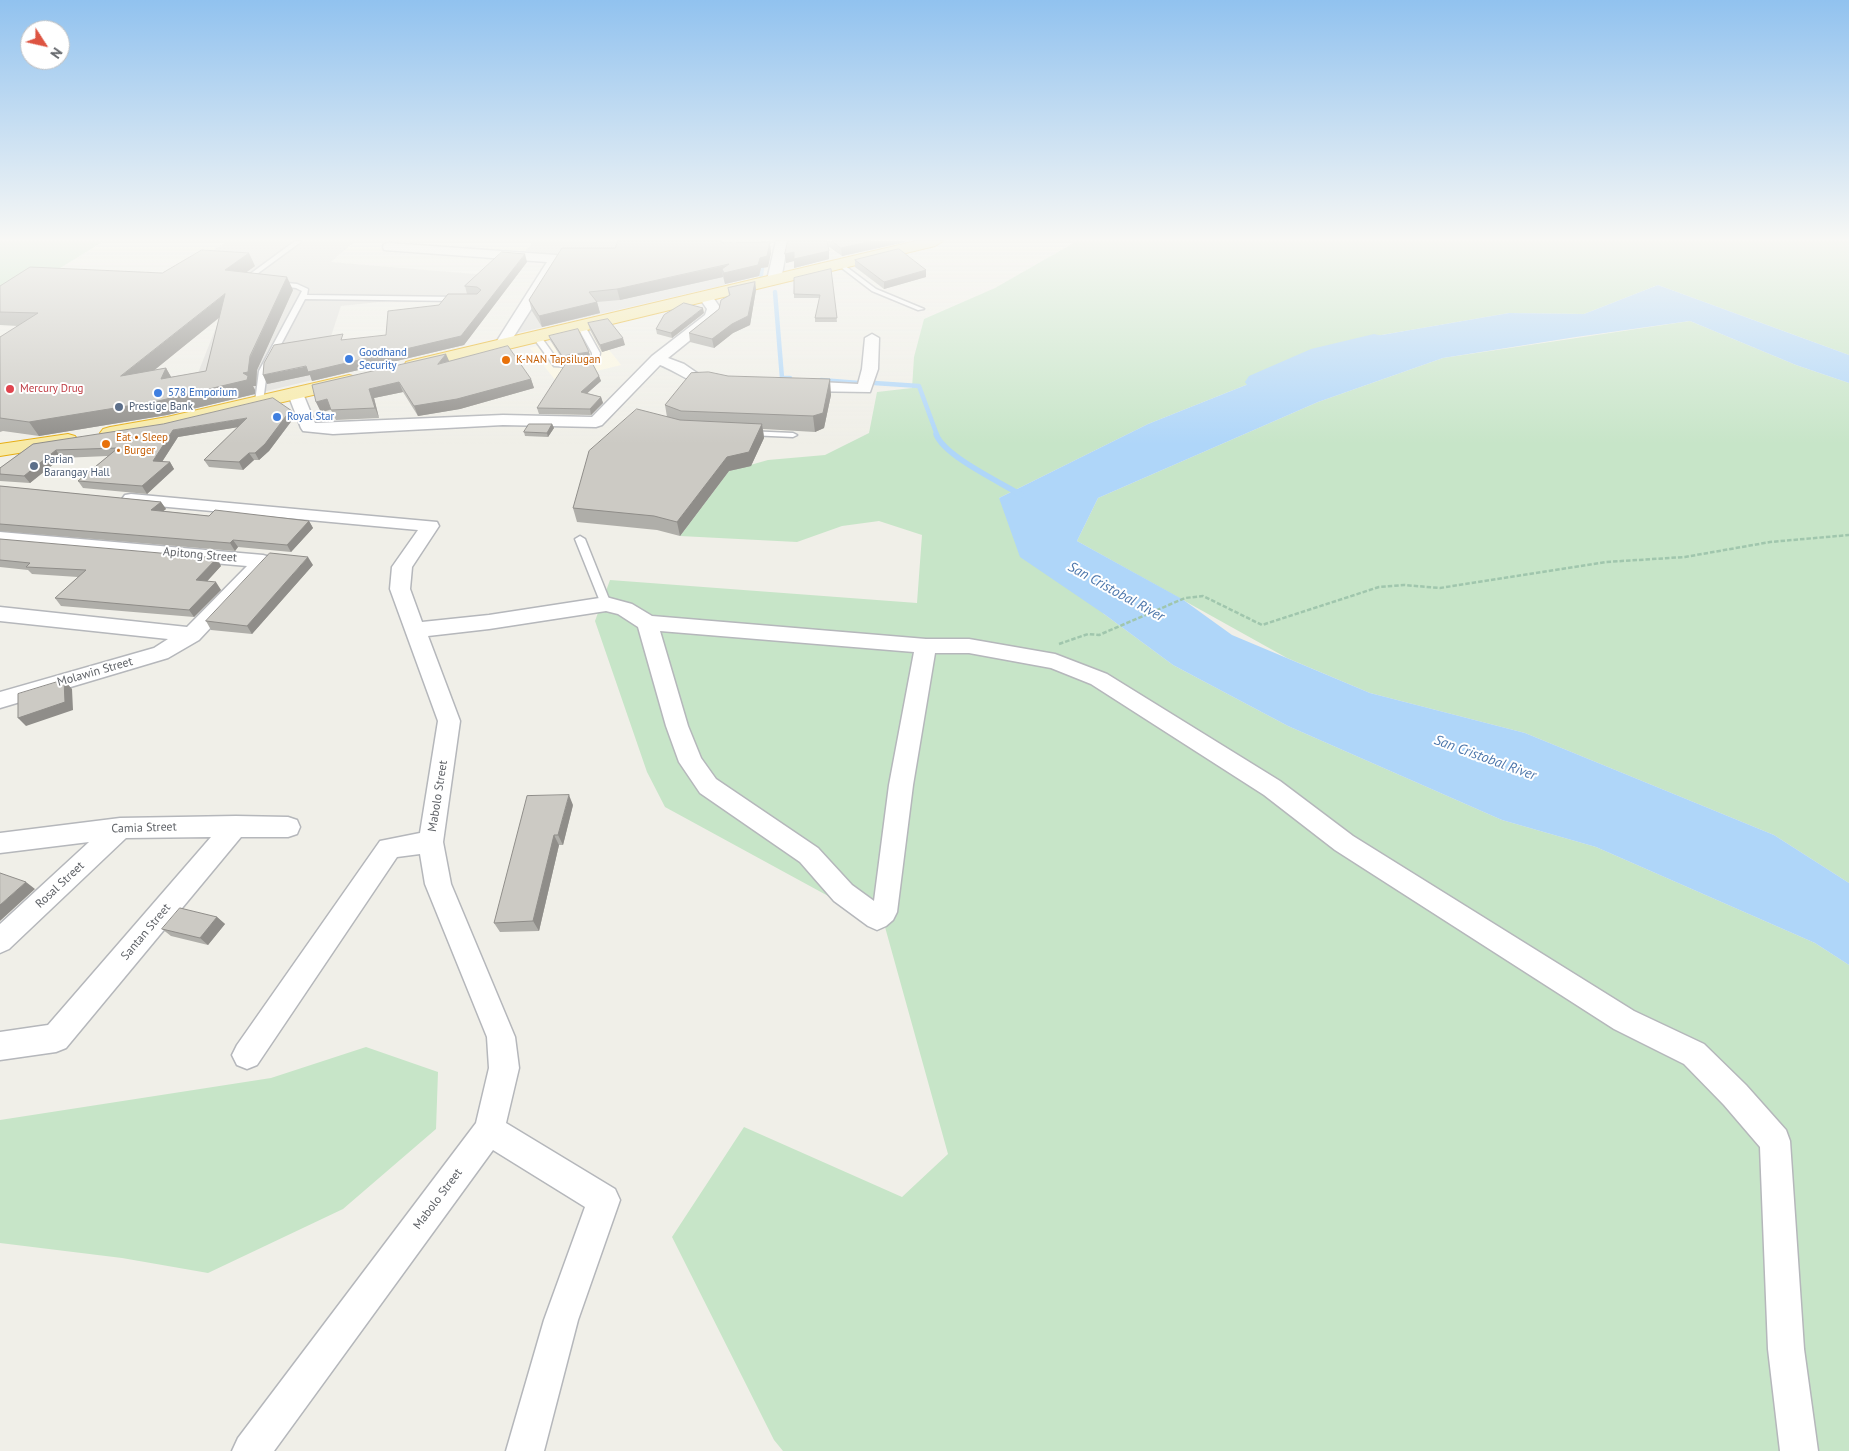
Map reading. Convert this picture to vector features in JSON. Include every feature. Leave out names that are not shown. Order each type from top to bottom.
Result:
[{"type":"highway","points":[[393,370],[652,309]]},
{"type":"highway","points":[[0,450],[167,423],[368,376]]},
{"type":"street","points":[[502,344],[524,309]]},
{"type":"street","points":[[296,394],[309,428],[333,430],[503,420],[596,422],[626,387],[678,340],[712,317],[714,309]]},
{"type":"street","points":[[787,386],[864,389],[870,369],[872,338]]},
{"type":"street","points":[[657,359],[679,367],[693,383],[730,384]]},
{"type":"street","name":"Mabolo Street","points":[[117,498],[430,526],[402,567],[400,589],[449,721],[430,842],[438,884],[500,1037],[504,1068],[489,1130],[251,1451]]},
{"type":"street","name":"Apitong Street","points":[[0,538],[262,561],[192,635],[161,653]]},
{"type":"street","points":[[414,630],[489,622],[606,604],[625,609],[647,623],[926,646],[969,646],[1055,661],[1099,679],[1272,788],[1344,843],[1624,1020],[1694,1054],[1736,1095],[1775,1141],[1786,1349],[1799,1451]]},
{"type":"street","points":[[0,614],[192,635]]},
{"type":"street","points":[[647,623],[680,735],[691,762],[708,786],[809,855],[843,893],[877,918],[884,912],[887,899],[901,785],[926,646]]},
{"type":"street","name":"Molawin Street","points":[[0,700],[161,653]]},
{"type":"street","name":"Santan Street","points":[[0,1046],[56,1038],[236,826]]},
{"type":"street","name":"Camia Street","points":[[0,842],[120,828],[288,827]]},
{"type":"street","name":"Rosal Street","points":[[0,941],[120,828]]},
{"type":"street","points":[[247,1055],[389,848],[430,842]]},
{"type":"street","points":[[489,1130],[604,1200],[561,1320],[525,1451]]},
{"type":"lane","points":[[259,402],[263,371],[297,309]]},
{"type":"lane","points":[[536,336],[557,364],[566,366],[578,364],[595,358],[596,353],[581,326]]},
{"type":"lane","points":[[738,433],[794,435]]},
{"type":"lane","points":[[580,540],[606,604]]},
{"type":"path","points":[[1099,635],[1186,598],[1203,596],[1262,625],[1283,620],[1319,605],[1378,587],[1404,585],[1440,588],[1606,562],[1685,557],[1770,542],[1849,535]]},
{"type":"shaded area","points":[[223,309],[340,309],[317,379],[183,411]]},
{"type":"shaded area","points":[[530,309],[622,309],[513,334]]},
{"type":"shaded area","points":[[594,331],[621,365],[556,381],[530,348]]},
{"type":"green space","points":[[948,309],[1597,309],[1584,314],[1509,313],[1364,338],[1148,424],[999,498],[1104,614],[1173,665],[1288,726],[1502,820],[1596,847],[1815,943],[1849,965],[1849,1451],[783,1451],[774,1440],[672,1237],[744,1127],[902,1197],[948,1154],[885,927],[665,807],[647,772],[595,621],[610,580],[917,603],[922,535],[879,521],[842,526],[797,542],[680,536],[729,471],[768,460],[825,455],[869,433],[877,392],[912,388],[914,357],[924,319]]},
{"type":"green space","points":[[1723,309],[1849,309],[1849,355]]},
{"type":"green space","points":[[1690,321],[1796,365],[1849,383],[1849,883],[1774,835],[1525,733],[1370,693],[1287,658],[1077,541],[1098,498],[1318,402],[1443,358]]},
{"type":"green space","points":[[366,1047],[438,1072],[436,1129],[343,1209],[208,1273],[122,1258],[0,1243],[0,1120],[271,1078]]},
{"type":"water","points":[[1597,309],[1723,309],[1849,355],[1849,383],[1796,365],[1690,321],[1443,358],[1318,402],[1098,498],[1077,541],[1182,599],[1232,635],[1370,693],[1525,733],[1774,835],[1849,883],[1849,965],[1815,943],[1596,847],[1502,820],[1288,726],[1173,665],[1104,614],[1020,557],[999,498],[1148,424],[1364,338],[1509,313],[1584,314]]},
{"type":"building","points":[[0,309],[206,309],[121,376],[166,368],[161,379],[206,371],[221,309],[272,309],[250,356],[248,372],[243,373],[248,376],[247,380],[158,401],[29,422],[0,418],[0,337],[38,313],[0,312]]},
{"type":"building","points":[[407,309],[482,309],[461,336],[308,372],[306,366],[263,375],[264,363],[274,345],[343,334],[341,340],[386,335],[388,311]]},
{"type":"building","points":[[534,309],[569,309],[539,316]]},
{"type":"building","points":[[674,309],[702,309],[671,333],[656,329],[664,315]]},
{"type":"building","points":[[719,309],[750,309],[748,316],[732,324],[712,339],[689,333]]},
{"type":"building","points":[[817,309],[836,309],[837,318],[815,318]]},
{"type":"building","points":[[608,319],[623,338],[600,345],[588,323]]},
{"type":"building","points":[[578,329],[589,352],[562,356],[549,336]]},
{"type":"building","points":[[508,346],[531,379],[457,399],[414,406],[399,382],[369,389],[375,408],[331,410],[327,399],[316,402],[312,385],[446,354],[438,364]]},
{"type":"building","points":[[589,357],[599,376],[581,392],[601,397],[590,409],[537,408],[566,363]]},
{"type":"building","points":[[709,372],[728,376],[830,379],[823,413],[813,416],[681,411],[665,405],[691,373]]},
{"type":"building","points":[[273,398],[292,411],[289,412],[265,444],[255,453],[249,453],[239,462],[204,460],[247,418],[173,430],[153,461],[170,462],[142,486],[78,481],[118,448],[56,450],[24,476],[0,474],[0,468],[33,444],[163,424]]},
{"type":"building","points":[[637,409],[680,420],[762,424],[749,452],[727,457],[677,522],[654,516],[573,508],[589,451]]},
{"type":"building","points":[[529,424],[552,424],[547,433],[524,432]]},
{"type":"building","points":[[0,486],[161,502],[151,510],[209,516],[215,510],[309,521],[287,545],[233,540],[230,543],[0,524]]},
{"type":"building","points":[[0,539],[217,558],[196,580],[216,582],[189,610],[55,598],[86,570],[26,567],[30,563],[0,560]]},
{"type":"building","points":[[270,553],[308,557],[247,626],[206,621]]},
{"type":"building","points":[[64,680],[65,702],[18,718],[18,694]]},
{"type":"building","points":[[569,795],[558,835],[554,835],[533,921],[494,923],[527,796]]},
{"type":"building","points":[[0,873],[26,882],[0,905]]},
{"type":"building","points":[[180,908],[217,917],[200,938],[162,929]]},
{"type":"waterway","points":[[776,309],[782,378],[790,378]]},
{"type":"waterway","name":"San Cristobal River","points":[[1259,382],[1320,355],[1374,342]]},
{"type":"waterway","points":[[821,380],[859,383]]},
{"type":"waterway","points":[[874,383],[919,386],[937,435]]},
{"type":"waterway","points":[[936,434],[941,442],[961,460],[1021,495]]},
{"type":"place","name":"Goodhand Security","points":[[349,359]]},
{"type":"place","name":"K-NAN Tapsilugan","points":[[506,360]]},
{"type":"place","name":"Mercury Drug","points":[[10,389]]},
{"type":"place","name":"578 Emporium","points":[[158,393]]},
{"type":"place","name":"Prestige Bank","points":[[119,407]]},
{"type":"place","name":"Royal Star","points":[[277,417]]},
{"type":"place","name":"Eat • Sleep • Burger","points":[[106,444]]},
{"type":"place","name":"Parian Barangay Hall","points":[[34,466]]}]
